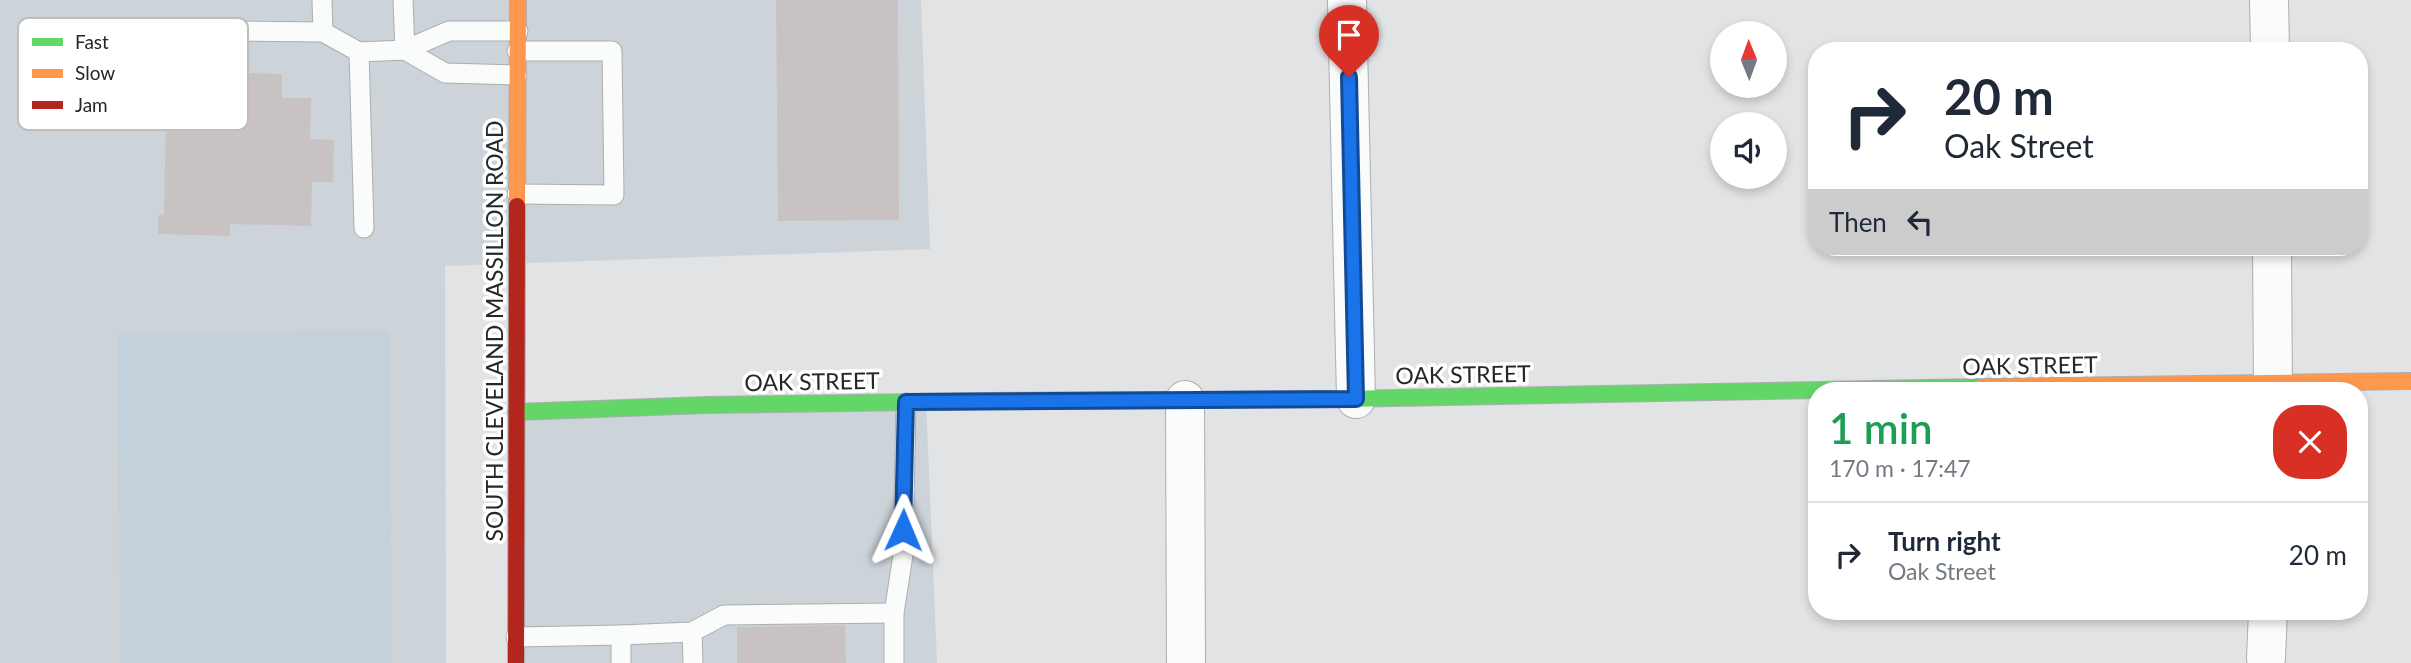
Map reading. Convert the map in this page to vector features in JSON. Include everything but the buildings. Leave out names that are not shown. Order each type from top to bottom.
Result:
[{"type":"street","name":"SOUTH CLEVELAND MASSILLON ROAD","points":[[516,663],[518,0]]},
{"type":"street","points":[[1347,0],[1356,399]]},
{"type":"street","points":[[2269,0],[2270,42]]},
{"type":"street","points":[[2272,256],[2273,382]]},
{"type":"street","name":"OAK STREET","points":[[2368,383],[2411,381]]},
{"type":"street","name":"OAK STREET","points":[[516,412],[906,402],[1356,399],[1808,390]]},
{"type":"street","points":[[1185,400],[1186,663]]},
{"type":"street","points":[[2266,658],[2267,620]]},
{"type":"lane","points":[[322,0],[323,32]]},
{"type":"lane","points":[[403,0],[405,50]]},
{"type":"lane","points":[[248,31],[323,32],[359,52],[405,50],[449,31],[517,31]]},
{"type":"lane","points":[[405,50],[445,73],[517,75]]},
{"type":"lane","points":[[517,51],[612,51],[614,195],[517,194]]},
{"type":"lane","points":[[359,52],[364,228]]},
{"type":"lane","points":[[894,663],[894,613],[903,555],[906,402]]},
{"type":"lane","points":[[516,637],[692,632],[724,615],[894,613]]},
{"type":"lane","points":[[692,632],[693,663]]},
{"type":"lane","points":[[621,635],[621,663]]},
{"type":"shaded area","points":[[0,0],[921,0],[930,249],[445,266],[446,663],[0,663]]},
{"type":"shaded area","points":[[390,331],[392,663],[120,663],[118,332]]},
{"type":"shaded area","points":[[926,402],[937,663],[516,663],[516,412]]},
{"type":"traffic: fast","points":[[1341,399],[1808,390]]},
{"type":"traffic: fast","points":[[516,412],[706,405],[986,401]]},
{"type":"traffic: slow","points":[[517,206],[518,0]]},
{"type":"traffic: slow","points":[[2340,382],[2411,381]]},
{"type":"traffic: slow","points":[[986,401],[1341,399]]},
{"type":"traffic: jam","points":[[516,663],[517,206]]},
{"type":"route","points":[[903,530],[906,402],[1356,399],[1349,77]]}]
